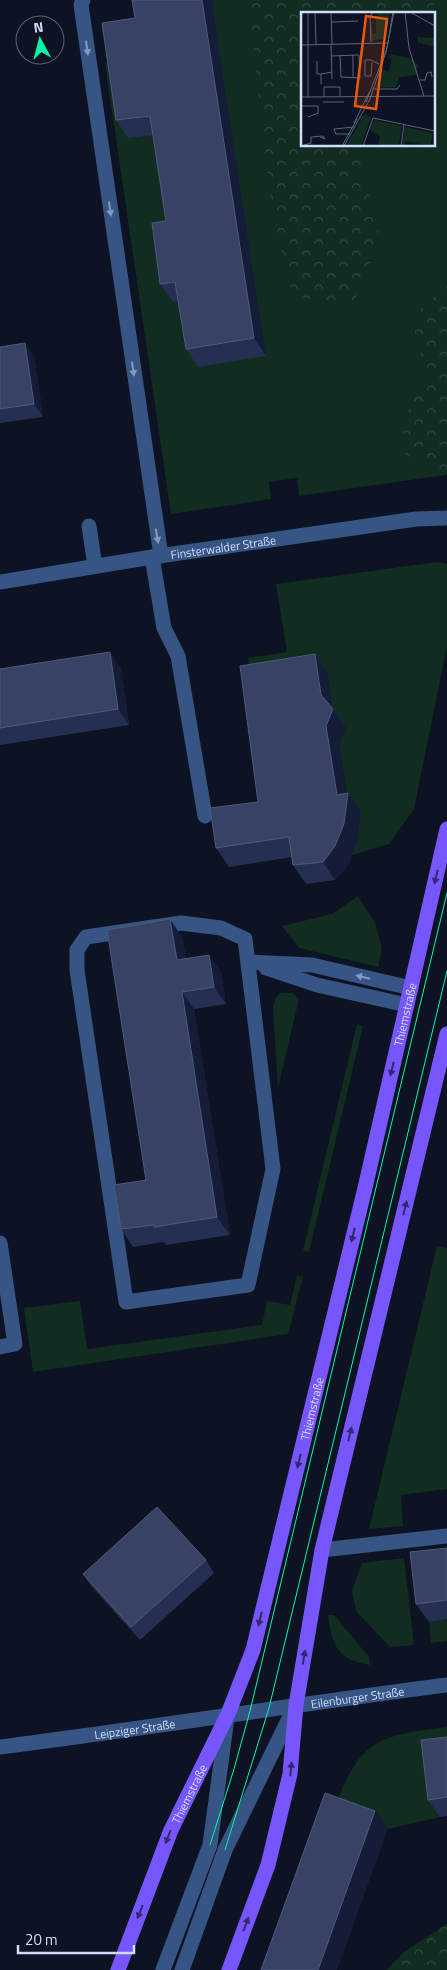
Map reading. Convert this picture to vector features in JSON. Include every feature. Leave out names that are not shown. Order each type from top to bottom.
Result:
[{"type":"main road","name":"Thiemstraße","points":[[118,1970],[170,1830],[228,1714],[253,1650],[407,1005],[447,829]]},
{"type":"main road","points":[[228,1970],[268,1865],[290,1774],[296,1705],[322,1550],[447,1034]]},
{"type":"street","points":[[83,0],[81,5],[82,15],[157,556],[164,628],[178,656],[205,816]]},
{"type":"street","name":"Finsterwalder Straße","points":[[0,582],[157,556],[416,519],[447,518]]},
{"type":"street","points":[[89,526],[95,566]]},
{"type":"street","points":[[181,923],[220,928],[245,939],[248,962],[273,1169],[248,1285],[126,1302],[77,970],[77,950],[86,937],[181,923]]},
{"type":"street","points":[[248,962],[312,965],[411,988]]},
{"type":"street","points":[[248,962],[315,992],[407,1005]]},
{"type":"street","points":[[0,1243],[16,1344],[0,1347]]},
{"type":"street","points":[[322,1550],[447,1536]]},
{"type":"street","name":"Eilenburger Straße","points":[[270,1708],[447,1685]]},
{"type":"street","points":[[182,1970],[226,1850],[296,1705]]},
{"type":"street","name":"Leipziger Straße","points":[[0,1747],[112,1733],[270,1708]]},
{"type":"street","points":[[163,1970],[210,1844],[228,1714]]},
{"type":"green space","points":[[213,0],[447,0],[447,474],[299,496],[297,478],[269,482],[271,499],[171,514],[105,63],[151,56],[178,239],[173,302],[188,300]]},
{"type":"green space","points":[[248,0],[440,0],[426,12],[301,12],[301,146],[356,146],[380,238],[354,302],[293,297],[271,205]]},
{"type":"green space","points":[[447,286],[447,474],[445,475],[405,454],[402,423],[428,375],[410,318]]},
{"type":"green space","points":[[437,562],[447,564],[447,646],[414,809],[389,844],[352,855],[357,842],[359,828],[350,814],[339,745],[346,727],[252,685],[248,658],[287,652],[276,584]]},
{"type":"green space","points":[[358,896],[375,923],[382,948],[378,967],[299,948],[282,926],[332,914]]},
{"type":"green space","points":[[281,993],[292,993],[299,999],[278,1088],[273,1007],[276,997]]},
{"type":"green space","points":[[357,1024],[363,1026],[309,1252],[303,1251]]},
{"type":"green space","points":[[437,1246],[447,1248],[447,1489],[401,1495],[403,1526],[369,1529]]},
{"type":"green space","points":[[297,1275],[303,1277],[288,1334],[33,1372],[24,1308],[80,1301],[87,1349],[262,1325],[267,1301],[290,1305]]},
{"type":"green space","points":[[404,1558],[414,1645],[390,1647],[356,1611],[352,1591],[362,1563]]},
{"type":"green space","points":[[328,1615],[334,1615],[369,1657],[370,1665],[359,1663],[343,1655],[334,1643]]},
{"type":"green space","points":[[447,1619],[447,1641],[431,1643],[429,1622]]},
{"type":"green space","points":[[447,1727],[447,1756],[440,1817],[388,1829],[334,1810],[352,1769],[362,1756],[374,1746],[387,1739],[404,1734]]},
{"type":"green space","points":[[447,1924],[447,1970],[387,1970],[404,1952]]},
{"type":"building","points":[[132,0],[202,0],[254,338],[186,349],[175,282],[160,284],[152,223],[166,221],[150,116],[116,120],[102,23],[135,18]]},
{"type":"building","points":[[25,343],[34,404],[0,409],[0,347]]},
{"type":"building","points":[[110,652],[118,709],[0,728],[0,669]]},
{"type":"building","points":[[315,654],[321,695],[333,709],[326,726],[337,795],[348,793],[344,824],[335,846],[323,862],[293,865],[289,837],[216,848],[210,808],[258,802],[240,666]]},
{"type":"building","points":[[170,919],[177,960],[209,955],[214,987],[182,992],[217,1217],[154,1227],[154,1225],[121,1229],[114,1185],[146,1180],[107,930]]},
{"type":"building","points":[[157,1507],[206,1560],[131,1627],[83,1574]]},
{"type":"building","points":[[447,1548],[447,1600],[416,1604],[410,1552]]},
{"type":"building","points":[[447,1737],[447,1797],[428,1800],[421,1740]]},
{"type":"building","points":[[325,1793],[375,1811],[318,1970],[261,1970]]},
{"type":"tram line","points":[[210,1845],[250,1711],[447,893]]},
{"type":"tram line","points":[[225,1850],[269,1708],[447,971]]}]
